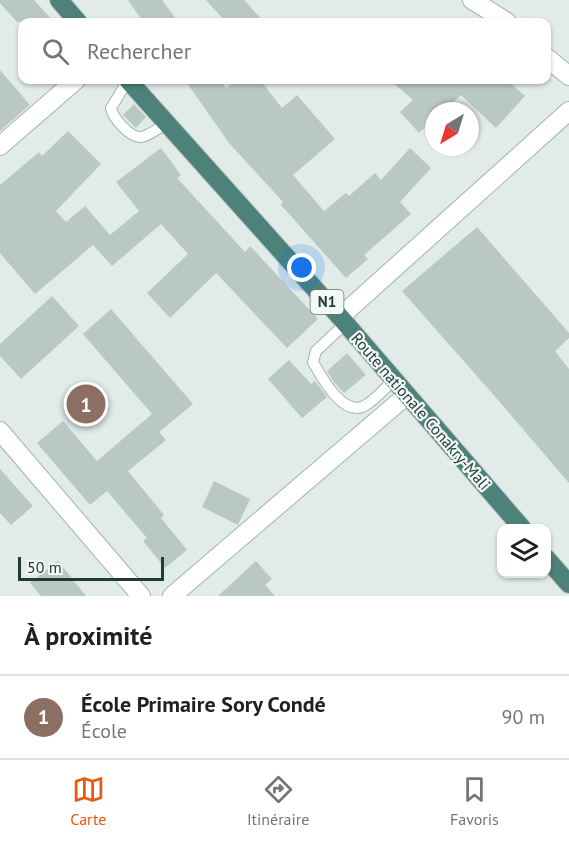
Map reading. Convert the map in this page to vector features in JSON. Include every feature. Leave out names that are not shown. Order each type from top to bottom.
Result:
[{"type":"highway","points":[[59,0],[75,18]]},
{"type":"highway","name":"Route nationale Conakry-Mali","points":[[132,84],[343,320],[519,524]]},
{"type":"highway","points":[[551,564],[569,584]]},
{"type":"street","points":[[472,0],[501,18]]},
{"type":"street","points":[[551,61],[569,76]]},
{"type":"street","points":[[0,146],[71,84]]},
{"type":"street","points":[[343,320],[569,111]]},
{"type":"street","points":[[172,596],[407,395]]},
{"type":"street","points":[[0,431],[141,596]]},
{"type":"lane","points":[[126,84],[111,108],[112,115],[128,132],[142,137],[167,123]]},
{"type":"lane","points":[[343,320],[316,351],[313,362],[323,380],[344,405],[355,409],[365,405],[394,380]]},
{"type":"building","points":[[0,0],[34,0],[50,18],[18,18],[17,22],[0,3]]},
{"type":"building","points":[[128,0],[162,0],[175,18],[140,18]]},
{"type":"building","points":[[206,0],[244,0],[260,18],[222,18]]},
{"type":"building","points":[[0,70],[30,105],[0,131]]},
{"type":"building","points":[[188,84],[223,84],[226,88],[232,84],[263,84],[282,108],[297,95],[335,139],[293,175],[324,211],[346,193],[349,196],[375,173],[381,180],[410,148],[431,168],[400,202],[411,214],[364,255],[368,259],[346,278],[281,205],[283,202],[229,143]]},
{"type":"building","points":[[395,84],[512,84],[525,96],[496,128],[479,112],[479,102],[468,102],[461,95],[454,102],[425,102],[425,128],[419,133],[400,112],[413,100]]},
{"type":"building","points":[[134,104],[146,117],[136,128],[123,115]]},
{"type":"building","points":[[68,131],[101,164],[56,211],[66,222],[85,206],[110,235],[139,211],[116,182],[161,148],[181,175],[177,178],[245,252],[250,246],[318,319],[287,348],[216,273],[170,318],[147,293],[188,254],[161,224],[112,266],[93,245],[35,294],[0,253],[0,185],[39,152],[42,156]]},
{"type":"building","points":[[477,227],[569,333],[569,338],[555,351],[569,369],[569,483],[402,291]]},
{"type":"building","points":[[52,296],[79,326],[21,379],[0,356],[0,344]]},
{"type":"building","points":[[111,309],[193,404],[159,432],[166,440],[128,471],[164,515],[161,518],[187,550],[165,568],[143,541],[147,538],[107,491],[90,505],[37,443],[63,421],[97,461],[152,414],[83,334]]},
{"type":"building","points":[[347,353],[366,375],[344,393],[327,371]]},
{"type":"building","points":[[289,360],[311,384],[315,381],[327,397],[302,418],[268,379]]},
{"type":"building","points":[[0,469],[33,506],[11,525],[0,513]]},
{"type":"building","points":[[214,481],[250,499],[238,525],[202,507]]},
{"type":"building","points":[[58,561],[86,596],[41,596],[30,583]]},
{"type":"building","points":[[256,561],[272,579],[265,585],[275,596],[218,596]]},
{"type":"place","name":"École Primaire Sory Condé","points":[[86,404]]}]
